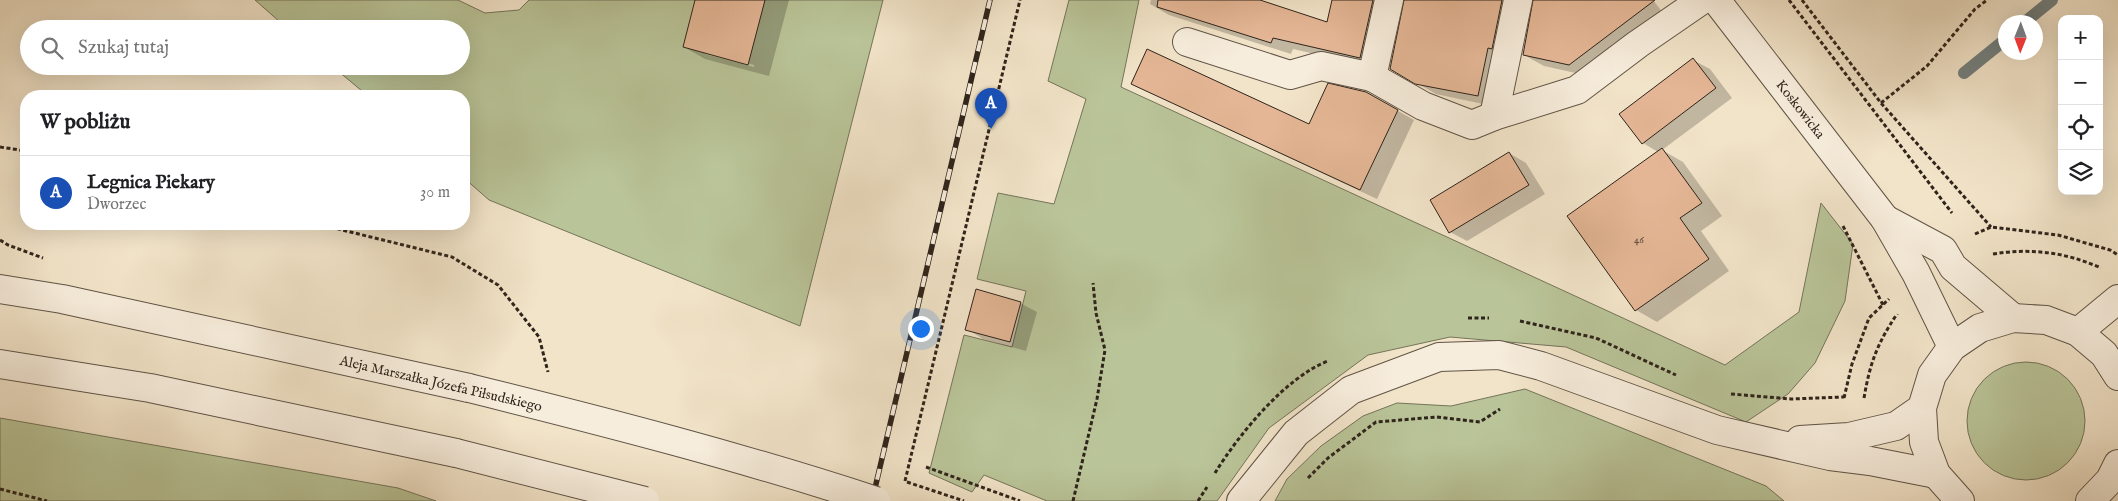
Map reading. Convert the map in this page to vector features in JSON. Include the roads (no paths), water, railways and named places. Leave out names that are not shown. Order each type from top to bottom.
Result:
[{"type":"street","points":[[1372,77],[1389,0]]},
{"type":"street","points":[[1494,116],[1518,0]]},
{"type":"street","points":[[1187,42],[1290,75],[1321,66],[1372,77],[1423,106],[1472,125],[1494,116],[1577,90],[1638,44],[1702,0]]},
{"type":"street","name":"Koskowicka","points":[[1716,0],[1885,219],[1916,273],[1952,347]]},
{"type":"street","name":"Koskowicka","points":[[1885,219],[1943,250],[1953,267],[2013,318]]},
{"type":"street","name":"Aleja Marszałka Józefa Piłsudskiego","points":[[0,288],[62,299],[469,388],[633,429],[876,501]]},
{"type":"street","points":[[2078,332],[2118,299]]},
{"type":"street","points":[[1960,501],[1936,474],[1924,442],[1922,408],[1932,375],[1952,347],[1980,328],[2013,318],[2046,320],[2078,332],[2104,354],[2118,376]]},
{"type":"street","points":[[1241,501],[1296,433],[1351,390],[1439,356],[1499,355],[1541,366],[1717,430],[1830,456],[1870,461],[1936,474]]},
{"type":"street","points":[[0,364],[150,388],[456,452],[645,501]]},
{"type":"street","points":[[1761,440],[1814,440],[1849,437],[1896,426],[1922,408]]},
{"type":"street","points":[[2099,497],[2118,464]]},
{"type":"waterway","points":[[2034,15],[2052,0]]},
{"type":"waterway","points":[[1964,73],[1998,45]]},
{"type":"railway","points":[[872,501],[990,0]]},
{"type":"place","name":"Legnica Piekary","points":[[991,129]]}]
